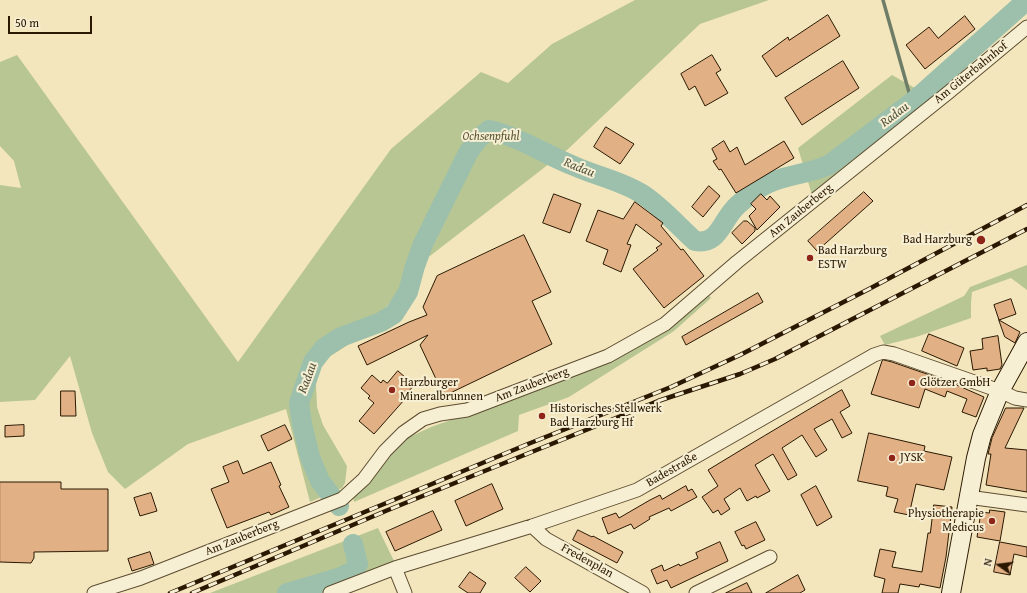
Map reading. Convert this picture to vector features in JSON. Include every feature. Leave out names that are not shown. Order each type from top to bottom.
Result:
[{"type":"main road","points":[[951,593],[968,497],[982,435],[1000,391],[1027,342]]},
{"type":"street","name":"Am Güterbahnhof","points":[[859,164],[1027,27]]},
{"type":"street","name":"Am Zauberberg","points":[[94,593],[141,578],[342,499],[364,479],[385,451],[403,433],[423,420],[440,414],[467,410],[608,356],[665,324],[736,262],[859,164]]},
{"type":"street","name":"Badestraße","points":[[330,593],[396,568],[532,526],[637,490],[874,355],[883,352],[894,354],[1000,391],[1015,398],[1027,400]]},
{"type":"street","points":[[968,497],[1027,505]]},
{"type":"street","name":"Fredenplan","points":[[532,526],[546,539],[644,593]]},
{"type":"street","points":[[696,593],[770,557]]},
{"type":"street","points":[[396,568],[405,593]]},
{"type":"green space","name":"Ochsenpfuhl","points":[[635,0],[769,0],[700,24],[567,150],[417,266],[367,333],[324,360],[317,372],[317,407],[323,425],[347,466],[345,483],[342,488],[310,502],[286,409],[188,444],[125,489],[108,472],[92,433],[70,356],[35,400],[0,402],[0,185],[21,188],[14,161],[0,146],[0,62],[17,55],[238,362],[391,149],[481,72],[508,83],[552,44]]},
{"type":"green space","points":[[892,75],[929,96],[812,195],[798,148]]},
{"type":"green space","points":[[1027,265],[1027,290],[1011,278],[972,292],[971,318],[916,337],[885,345],[880,336],[964,296],[970,287]]},
{"type":"green space","points":[[708,294],[711,298],[674,331],[569,397],[519,415],[518,431],[354,502],[353,497],[369,484],[389,454],[403,440],[431,427],[544,387]]},
{"type":"green space","points":[[378,528],[395,563],[297,593],[210,593]]},
{"type":"building","points":[[828,15],[840,36],[776,77],[762,56],[788,37],[789,40]]},
{"type":"building","points":[[965,16],[975,29],[925,69],[906,45],[929,27],[938,38]]},
{"type":"building","points":[[712,55],[721,70],[716,73],[728,93],[705,106],[695,86],[689,90],[681,74]]},
{"type":"building","points":[[843,61],[859,88],[802,125],[785,98]]},
{"type":"building","points":[[606,127],[634,144],[620,164],[594,147]]},
{"type":"building","points":[[724,141],[730,152],[737,147],[745,165],[784,141],[794,158],[736,193],[721,169],[719,170],[713,161],[717,159],[712,149]]},
{"type":"building","points":[[709,186],[720,196],[703,217],[692,207]]},
{"type":"building","points":[[864,192],[873,201],[817,251],[808,241]]},
{"type":"building","points":[[554,194],[581,204],[570,233],[543,223]]},
{"type":"building","points":[[761,194],[767,200],[770,196],[780,207],[757,230],[749,216],[756,209],[751,204]]},
{"type":"building","points":[[635,202],[663,223],[661,226],[681,250],[683,249],[704,276],[664,308],[633,269],[658,250],[656,248],[662,244],[636,224],[627,244],[631,245],[621,272],[603,264],[608,250],[586,241],[598,210],[623,219]]},
{"type":"building","points":[[744,221],[747,221],[755,228],[755,231],[742,244],[732,233]]},
{"type":"building","points":[[524,235],[551,292],[532,301],[552,344],[444,396],[420,345],[428,335],[367,365],[358,346],[427,315],[423,307],[437,276]]},
{"type":"building","points":[[758,293],[763,302],[686,345],[682,337]]},
{"type":"building","points":[[1011,299],[1016,314],[999,320],[994,305]]},
{"type":"building","points":[[999,320],[1020,332],[1015,343],[1005,337]]},
{"type":"building","points":[[929,334],[964,348],[957,366],[922,351]]},
{"type":"building","points":[[998,336],[1002,365],[1000,369],[987,371],[987,368],[973,370],[970,351],[983,349],[982,339]]},
{"type":"building","points":[[884,360],[950,382],[984,397],[976,417],[962,412],[967,399],[947,391],[945,397],[925,389],[919,408],[871,394],[882,361]]},
{"type":"building","name":"Harzburger Mineralbrunnen","points":[[398,371],[414,385],[404,397],[405,399],[374,434],[359,421],[374,403],[368,398],[370,396],[361,388],[372,375],[381,383],[383,380],[387,383]]},
{"type":"building","points":[[842,390],[850,406],[840,412],[852,433],[842,438],[832,419],[814,429],[827,450],[816,457],[802,435],[782,448],[797,475],[788,480],[773,454],[755,465],[770,491],[757,498],[756,496],[747,501],[740,488],[724,499],[730,509],[721,515],[718,510],[713,513],[702,497],[718,486],[708,470]]},
{"type":"building","points":[[61,391],[75,391],[76,416],[61,416]]},
{"type":"building","points":[[1006,408],[1024,408],[1005,448],[1027,450],[1027,492],[986,485],[991,454],[988,454],[992,438]]},
{"type":"building","points":[[24,425],[24,436],[5,437],[5,426]]},
{"type":"building","points":[[285,425],[292,439],[268,451],[261,436]]},
{"type":"building","name":"JYSK","points":[[869,433],[925,446],[924,451],[952,457],[944,490],[916,484],[909,515],[894,512],[898,499],[886,496],[888,487],[858,481]]},
{"type":"building","points":[[238,461],[243,474],[271,462],[281,485],[279,486],[289,507],[271,515],[269,512],[227,528],[211,489],[229,482],[223,467]]},
{"type":"building","points":[[0,482],[61,482],[61,489],[108,489],[108,551],[34,552],[34,558],[31,563],[0,562]]},
{"type":"building","points":[[492,484],[503,509],[466,526],[455,501]]},
{"type":"building","points":[[686,486],[688,491],[692,489],[697,497],[671,511],[669,508],[649,517],[650,519],[634,529],[631,524],[608,534],[602,518],[616,513],[619,518],[660,495],[662,499]]},
{"type":"building","points":[[816,486],[832,517],[817,526],[801,495]]},
{"type":"building","points":[[151,493],[157,511],[140,516],[134,498]]},
{"type":"building","points":[[934,505],[952,507],[946,557],[940,588],[920,584],[919,587],[900,584],[898,593],[882,593],[885,579],[874,576],[880,549],[896,552],[892,567],[922,572]]},
{"type":"building","name":"Physiotherapie Medicus","points":[[990,510],[1005,512],[1000,541],[977,537],[981,512],[989,513]]},
{"type":"building","points":[[433,511],[442,530],[395,551],[386,532]]},
{"type":"building","points":[[756,522],[765,540],[746,549],[744,545],[742,546],[735,532]]},
{"type":"building","points":[[578,530],[623,552],[617,563],[573,540]]},
{"type":"building","points":[[720,542],[728,561],[671,588],[667,580],[657,584],[651,570],[662,565],[664,571],[679,564],[680,566],[698,558],[696,553]]},
{"type":"building","points":[[1000,542],[1027,547],[1027,557],[1014,554],[1010,575],[994,572]]},
{"type":"building","points":[[150,552],[154,564],[132,571],[128,559]]},
{"type":"building","points":[[526,567],[541,581],[530,592],[515,578]]},
{"type":"building","points":[[470,572],[486,583],[480,593],[468,593],[459,587]]},
{"type":"building","points":[[798,575],[805,590],[800,593],[766,593]]},
{"type":"building","points":[[747,583],[752,593],[726,593]]},
{"type":"waterway","points":[[883,0],[912,103]]},
{"type":"waterway","name":"Radau","points":[[339,506],[320,481],[310,457],[302,424],[299,403],[313,362],[324,348],[341,337],[381,322],[394,314],[408,292],[423,244],[468,153],[478,139],[489,130],[532,146],[582,170],[634,189],[669,216],[695,241],[709,240],[718,232],[736,207],[759,188],[778,179],[819,169],[829,165],[915,100],[1027,0]]},
{"type":"waterway","name":"Radau","points":[[287,593],[341,577],[353,571],[358,564],[353,544]]},
{"type":"railway","points":[[170,593],[528,444],[671,387],[740,355],[869,289],[1027,205]]},
{"type":"railway","points":[[192,593],[388,510],[658,401],[740,374],[775,359],[1027,229]]},
{"type":"place","name":"Bad Harzburg","points":[[981,240]]},
{"type":"place","name":"Bad Harzburg ESTW","points":[[810,258]]},
{"type":"place","name":"Glötzer GmbH","points":[[912,383]]},
{"type":"place","name":"Harzburger Mineralbrunnen","points":[[392,390]]},
{"type":"place","name":"Historisches Stellwerk Bad Harzburg Hf","points":[[542,416]]},
{"type":"place","name":"JYSK","points":[[892,458]]},
{"type":"place","name":"Physiotherapie Medicus","points":[[992,521]]}]
